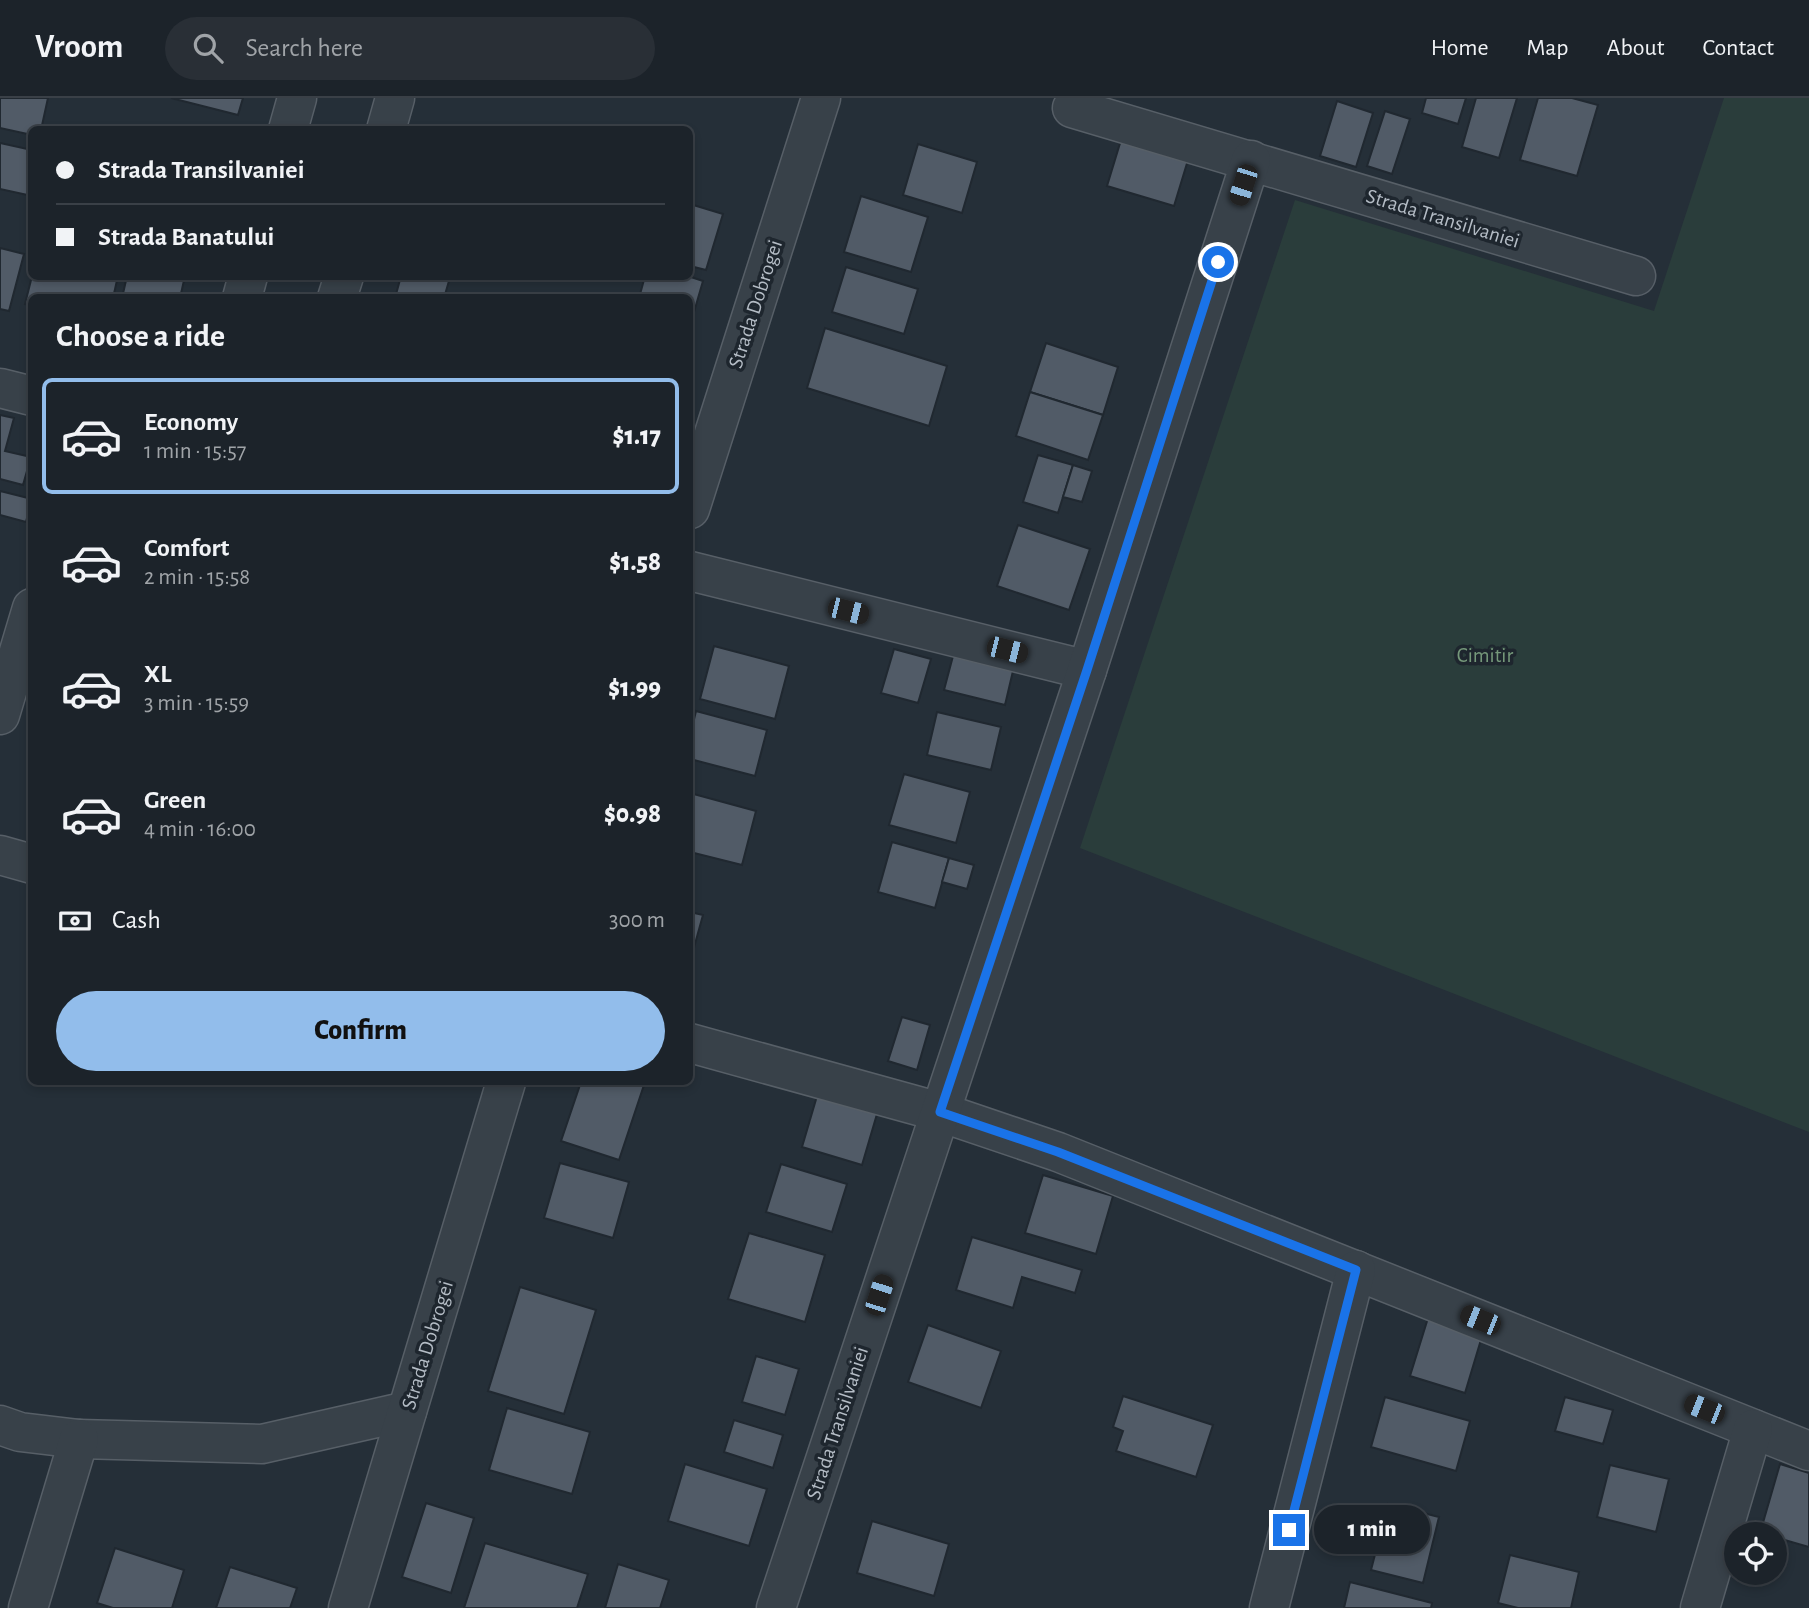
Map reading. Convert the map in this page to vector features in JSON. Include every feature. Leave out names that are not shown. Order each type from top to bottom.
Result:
[{"type":"street","points":[[289,126],[297,98]]},
{"type":"street","points":[[387,126],[395,98]]},
{"type":"street","name":"Strada Dobrogei","points":[[693,500],[821,98]]},
{"type":"street","name":"Strada Transilvaniei","points":[[1072,108],[1636,276]]},
{"type":"street","name":"Strada Transilvaniei","points":[[776,1608],[1087,670],[1251,160]]},
{"type":"street","points":[[0,387],[28,395]]},
{"type":"street","points":[[693,572],[1087,670]]},
{"type":"street","points":[[0,715],[24,662],[28,635]]},
{"type":"street","points":[[0,855],[28,863]]},
{"type":"street","points":[[693,1044],[940,1112],[1058,1152],[1809,1451]]},
{"type":"street","name":"Strada Dobrogei","points":[[348,1608],[505,1085]]},
{"type":"street","points":[[1269,1608],[1356,1270]]},
{"type":"street","points":[[0,1425],[20,1432],[79,1439],[262,1444],[407,1411]]},
{"type":"street","points":[[1700,1608],[1754,1429]]},
{"type":"street","points":[[28,1608],[79,1439]]},
{"type":"green space","name":"Cimitir","points":[[1724,98],[1809,98],[1809,1132],[1080,848],[1295,200],[1654,311]]},
{"type":"building","points":[[0,98],[48,98],[42,126],[28,126],[28,134],[0,128]]},
{"type":"building","points":[[171,98],[243,98],[238,115]]},
{"type":"building","points":[[1426,98],[1466,98],[1458,124],[1422,113]]},
{"type":"building","points":[[1476,98],[1517,98],[1499,158],[1462,147]]},
{"type":"building","points":[[1538,98],[1572,98],[1598,105],[1577,176],[1520,160]]},
{"type":"building","points":[[1337,101],[1373,113],[1356,167],[1320,156]]},
{"type":"building","points":[[1385,111],[1410,119],[1392,174],[1367,166]]},
{"type":"building","points":[[1121,140],[1188,160],[1174,206],[1107,186]]},
{"type":"building","points":[[0,143],[28,149],[28,195],[0,189]]},
{"type":"building","points":[[918,144],[977,162],[962,213],[903,195]]},
{"type":"building","points":[[861,196],[928,217],[911,272],[844,252]]},
{"type":"building","points":[[693,205],[723,214],[706,270],[693,267]]},
{"type":"building","points":[[0,248],[24,254],[9,311],[0,309]]},
{"type":"building","points":[[846,267],[918,289],[904,334],[832,312]]},
{"type":"building","points":[[693,278],[703,281],[693,316],[693,294],[640,294],[644,280],[693,280]]},
{"type":"building","points":[[31,280],[117,280],[114,294],[28,294],[28,305],[25,304]]},
{"type":"building","points":[[126,280],[184,280],[181,294],[123,294]]},
{"type":"building","points":[[400,280],[449,281],[445,294],[396,294]]},
{"type":"building","points":[[825,328],[947,366],[929,426],[807,388]]},
{"type":"building","points":[[1046,343],[1118,367],[1103,415],[1030,392]]},
{"type":"building","points":[[1030,392],[1103,415],[1088,460],[1016,436]]},
{"type":"building","points":[[0,415],[14,418],[5,451],[28,456],[28,468],[23,485],[0,479]]},
{"type":"building","points":[[1038,455],[1073,465],[1058,513],[1023,502]]},
{"type":"building","points":[[1073,465],[1092,471],[1082,502],[1063,497]]},
{"type":"building","points":[[0,491],[28,498],[26,522],[0,515]]},
{"type":"building","points":[[1018,525],[1090,549],[1069,610],[997,586]]},
{"type":"building","points":[[714,646],[789,666],[775,719],[700,699]]},
{"type":"building","points":[[894,649],[931,659],[918,703],[881,693]]},
{"type":"building","points":[[953,656],[1013,671],[1005,705],[944,690]]},
{"type":"building","points":[[696,711],[767,730],[755,776],[693,760],[693,724]]},
{"type":"building","points":[[937,712],[1001,727],[991,770],[927,755]]},
{"type":"building","points":[[904,774],[970,792],[956,843],[889,825]]},
{"type":"building","points":[[693,794],[756,811],[742,865],[693,853]]},
{"type":"building","points":[[892,842],[949,858],[935,908],[878,892]]},
{"type":"building","points":[[949,858],[974,865],[967,889],[942,882]]},
{"type":"building","points":[[693,913],[703,915],[693,951]]},
{"type":"building","points":[[902,1017],[930,1025],[917,1070],[888,1061]]},
{"type":"building","points":[[580,1085],[644,1085],[619,1160],[561,1141]]},
{"type":"building","points":[[817,1096],[877,1114],[862,1165],[802,1147]]},
{"type":"building","points":[[560,1163],[629,1182],[613,1238],[544,1218]]},
{"type":"building","points":[[781,1164],[847,1184],[832,1232],[766,1212]]},
{"type":"building","points":[[1043,1175],[1113,1196],[1096,1254],[1025,1233]]},
{"type":"building","points":[[749,1233],[825,1255],[805,1322],[728,1299]]},
{"type":"building","points":[[972,1237],[1082,1270],[1075,1293],[1022,1277],[1013,1308],[956,1290]]},
{"type":"building","points":[[520,1287],[596,1310],[564,1414],[488,1391]]},
{"type":"building","points":[[1428,1318],[1483,1333],[1465,1393],[1410,1376]]},
{"type":"building","points":[[928,1325],[1001,1351],[981,1408],[908,1382]]},
{"type":"building","points":[[756,1356],[799,1369],[785,1415],[742,1402]]},
{"type":"building","points":[[1123,1396],[1213,1425],[1196,1477],[1116,1451],[1123,1431],[1113,1427]]},
{"type":"building","points":[[1385,1397],[1470,1421],[1456,1471],[1371,1447]]},
{"type":"building","points":[[1565,1397],[1613,1410],[1603,1444],[1555,1431]]},
{"type":"building","points":[[507,1408],[590,1432],[572,1494],[489,1470]]},
{"type":"building","points":[[734,1420],[783,1435],[773,1468],[724,1452]]},
{"type":"building","points":[[685,1464],[767,1489],[749,1546],[668,1521]]},
{"type":"building","points":[[1780,1464],[1809,1473],[1809,1547],[1787,1541],[1787,1522],[1763,1522]]},
{"type":"building","points":[[1610,1465],[1669,1479],[1656,1532],[1597,1517]]},
{"type":"building","points":[[426,1503],[474,1518],[451,1593],[402,1577]]},
{"type":"building","points":[[1388,1504],[1439,1517],[1423,1583],[1371,1570]]},
{"type":"building","points":[[872,1521],[949,1544],[934,1596],[857,1573]]},
{"type":"building","points":[[485,1543],[588,1574],[577,1608],[464,1608]]},
{"type":"building","points":[[115,1548],[184,1570],[172,1608],[113,1608],[97,1603]]},
{"type":"building","points":[[1510,1555],[1579,1572],[1571,1608],[1518,1608],[1498,1603]]},
{"type":"building","points":[[618,1564],[669,1580],[660,1608],[605,1608]]},
{"type":"building","points":[[230,1567],[297,1588],[290,1608],[216,1608]]},
{"type":"building","points":[[1350,1582],[1432,1603],[1431,1608],[1344,1608]]},
{"type":"route","points":[[1218,262],[1087,670],[940,1112],[1058,1152],[1356,1270],[1289,1530]]}]
